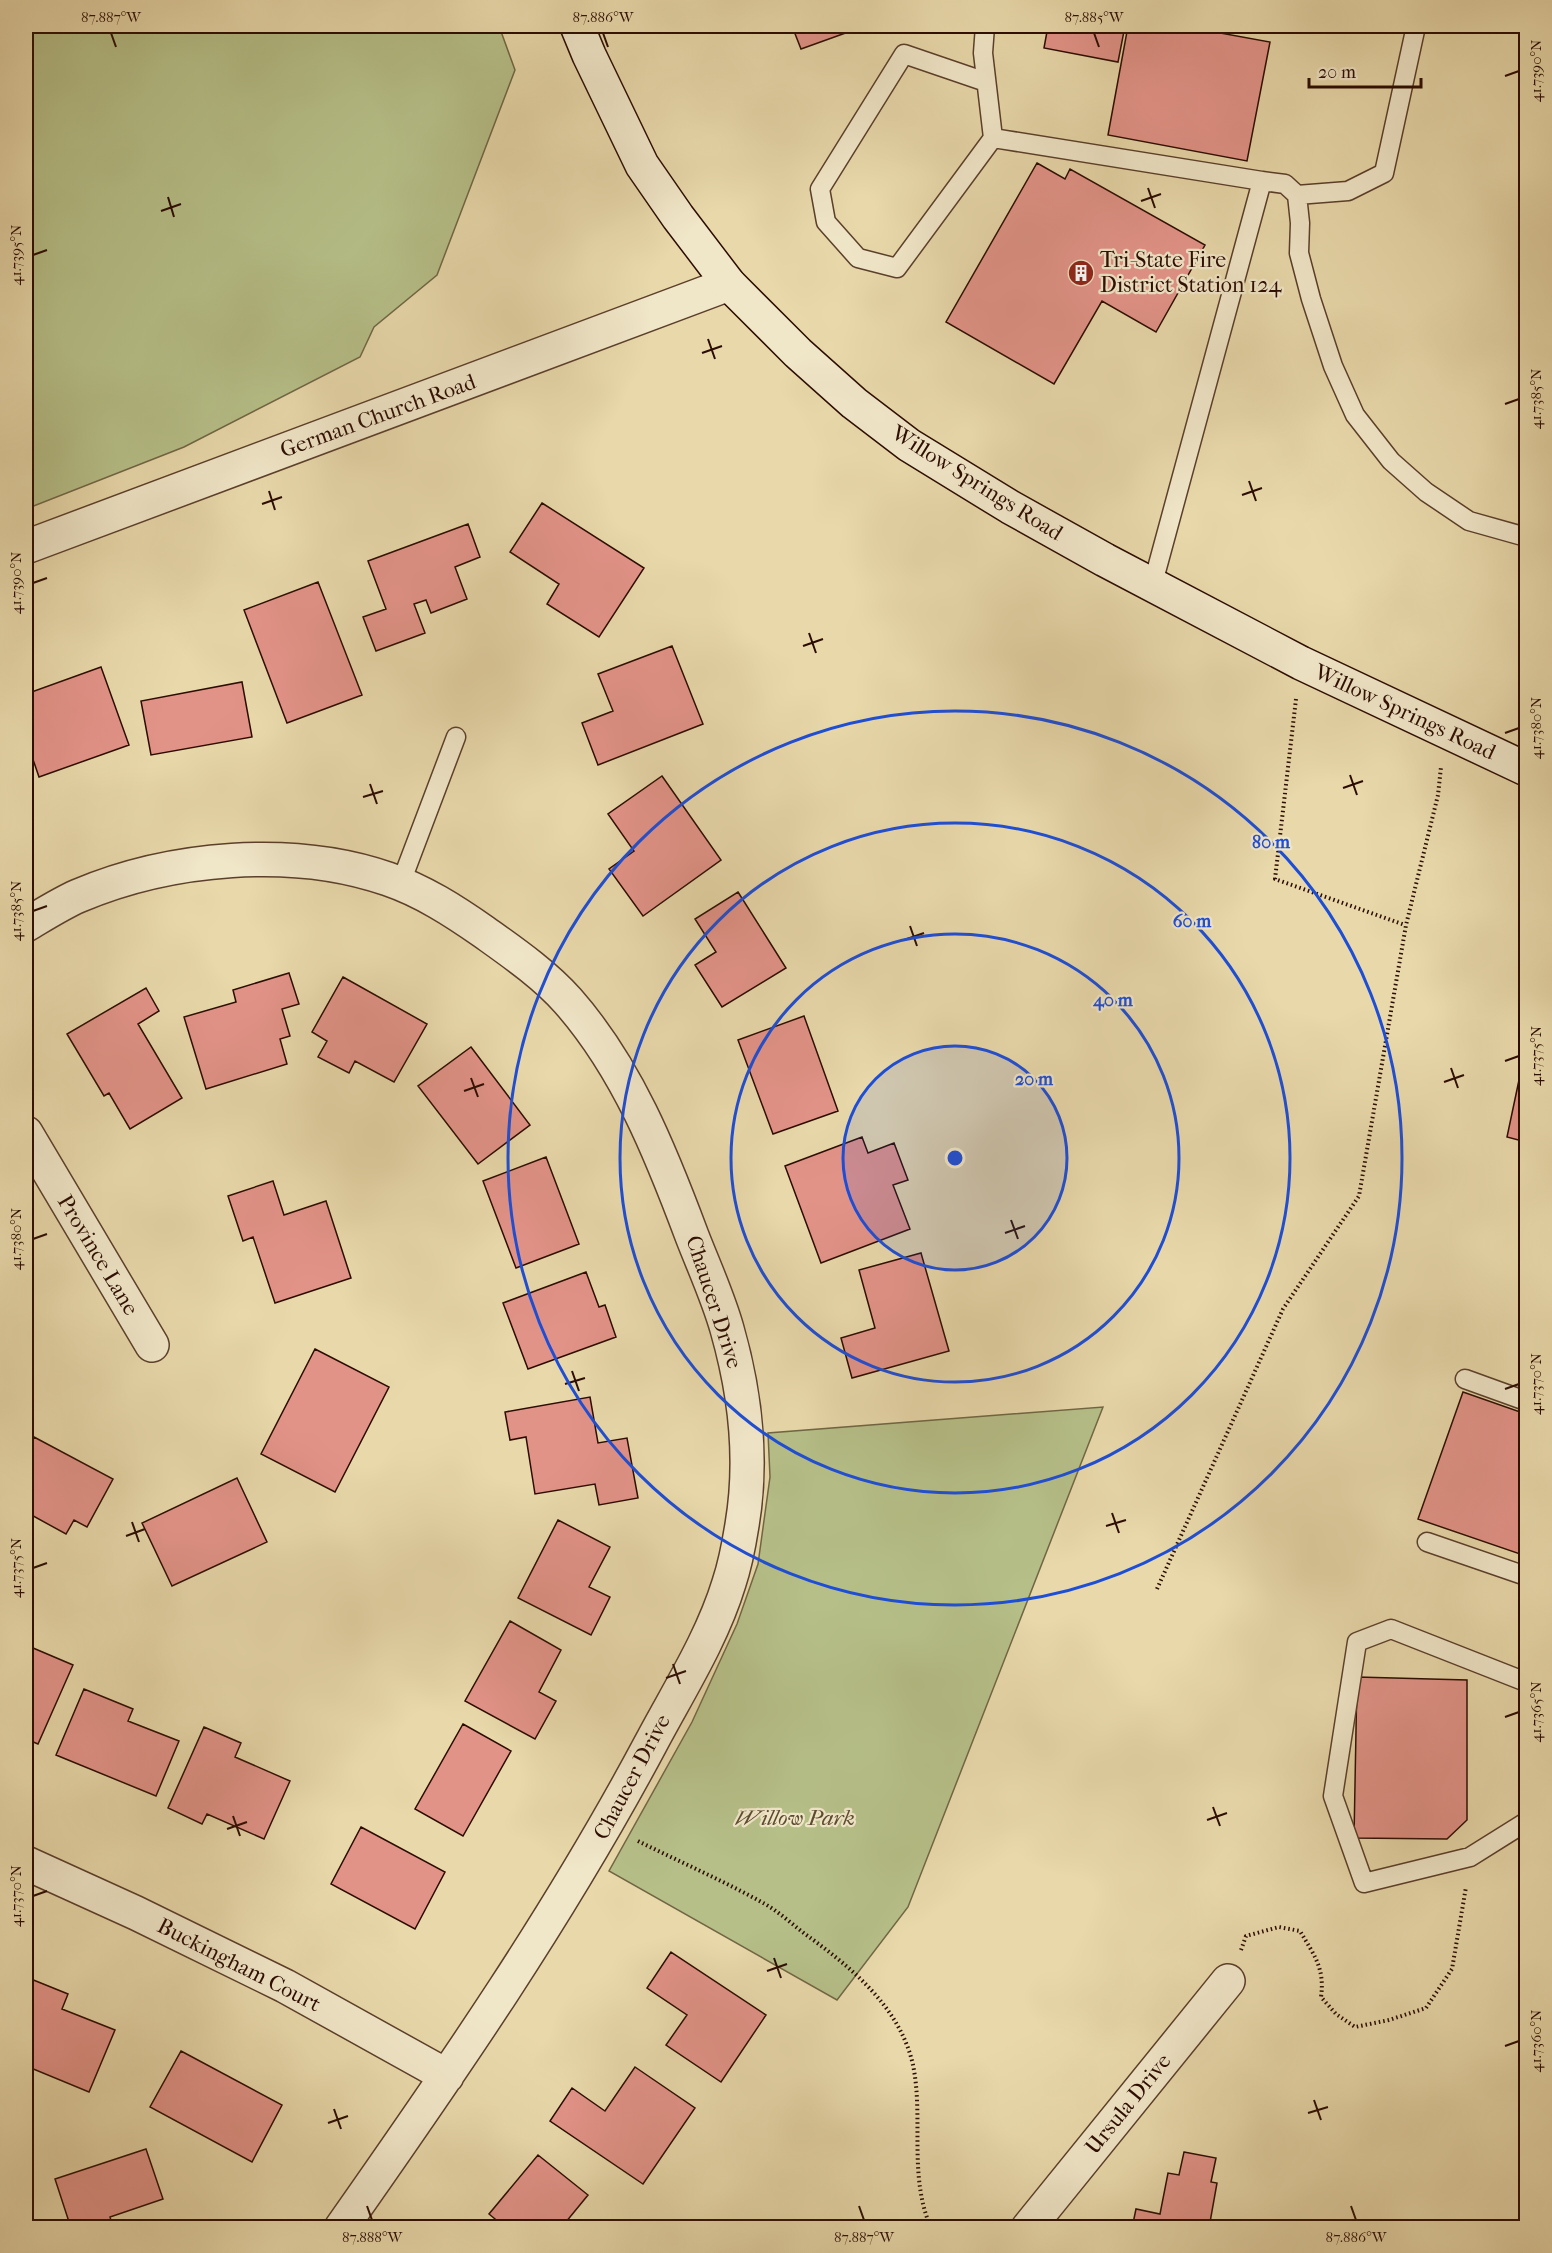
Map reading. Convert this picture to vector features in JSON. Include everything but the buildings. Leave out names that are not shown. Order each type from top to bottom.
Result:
[{"type":"street","name":"Willow Springs Road","points":[[577,26],[642,165],[678,217],[729,284],[798,353],[854,403],[909,445],[1010,507],[1105,560],[1153,583],[1301,663],[1527,769]]},
{"type":"street","name":"German Church Road","points":[[26,547],[729,284]]},
{"type":"street","name":"Chaucer Drive","points":[[26,925],[75,897],[116,882],[191,864],[251,860],[327,864],[391,880],[445,905],[510,950],[566,998],[612,1061],[633,1096],[682,1209],[726,1326],[742,1392],[748,1450],[743,1521],[729,1583],[709,1634],[607,1826],[559,1905],[447,2076],[341,2228]]},
{"type":"street","name":"Province Lane","points":[[26,1133],[152,1346]]},
{"type":"street","name":"Buckingham Court","points":[[26,1863],[136,1913],[285,1986],[447,2076]]},
{"type":"street","name":"Ursula Drive","points":[[1028,2228],[1228,1981]]},
{"type":"lane","points":[[985,26],[983,53],[993,138],[897,267],[858,258],[826,222],[820,189],[904,54],[986,82]]},
{"type":"lane","points":[[1297,195],[1348,191],[1384,173],[1416,26]]},
{"type":"lane","points":[[993,138],[1285,184],[1297,195],[1300,223],[1299,253],[1311,299],[1333,366],[1355,415],[1391,460],[1426,492],[1469,521],[1527,537]]},
{"type":"lane","points":[[1153,583],[1262,181]]},
{"type":"lane","points":[[400,885],[456,736]]},
{"type":"lane","points":[[1465,1378],[1527,1401]]},
{"type":"lane","points":[[1427,1542],[1527,1575]]},
{"type":"lane","points":[[1527,1682],[1391,1629],[1357,1642],[1333,1796],[1364,1883],[1470,1857],[1527,1822]]},
{"type":"path","points":[[1301,663],[1275,879],[1406,925]]},
{"type":"path","points":[[1157,1589],[1283,1309],[1359,1196],[1406,925],[1438,795],[1445,731]]},
{"type":"path","points":[[607,1826],[766,1905],[852,1970],[890,2014],[904,2036],[913,2064],[917,2092],[916,2162],[931,2228]]},
{"type":"path","points":[[1228,1981],[1246,1936],[1280,1927],[1300,1931],[1321,1967],[1324,1981],[1321,1997],[1336,2014],[1355,2027],[1389,2020],[1426,2008],[1452,1969],[1470,1857]]},
{"type":"green space","points":[[26,26],[499,26],[515,70],[437,275],[374,327],[360,357],[184,447],[26,509]]},
{"type":"green space","name":"Willow Park","points":[[1103,1407],[908,1907],[837,2000],[609,1871],[692,1722],[737,1624],[758,1564],[770,1477],[768,1433]]},
{"type":"place","name":"Tri-State Fire District Station 124","points":[[1081,273]]}]
